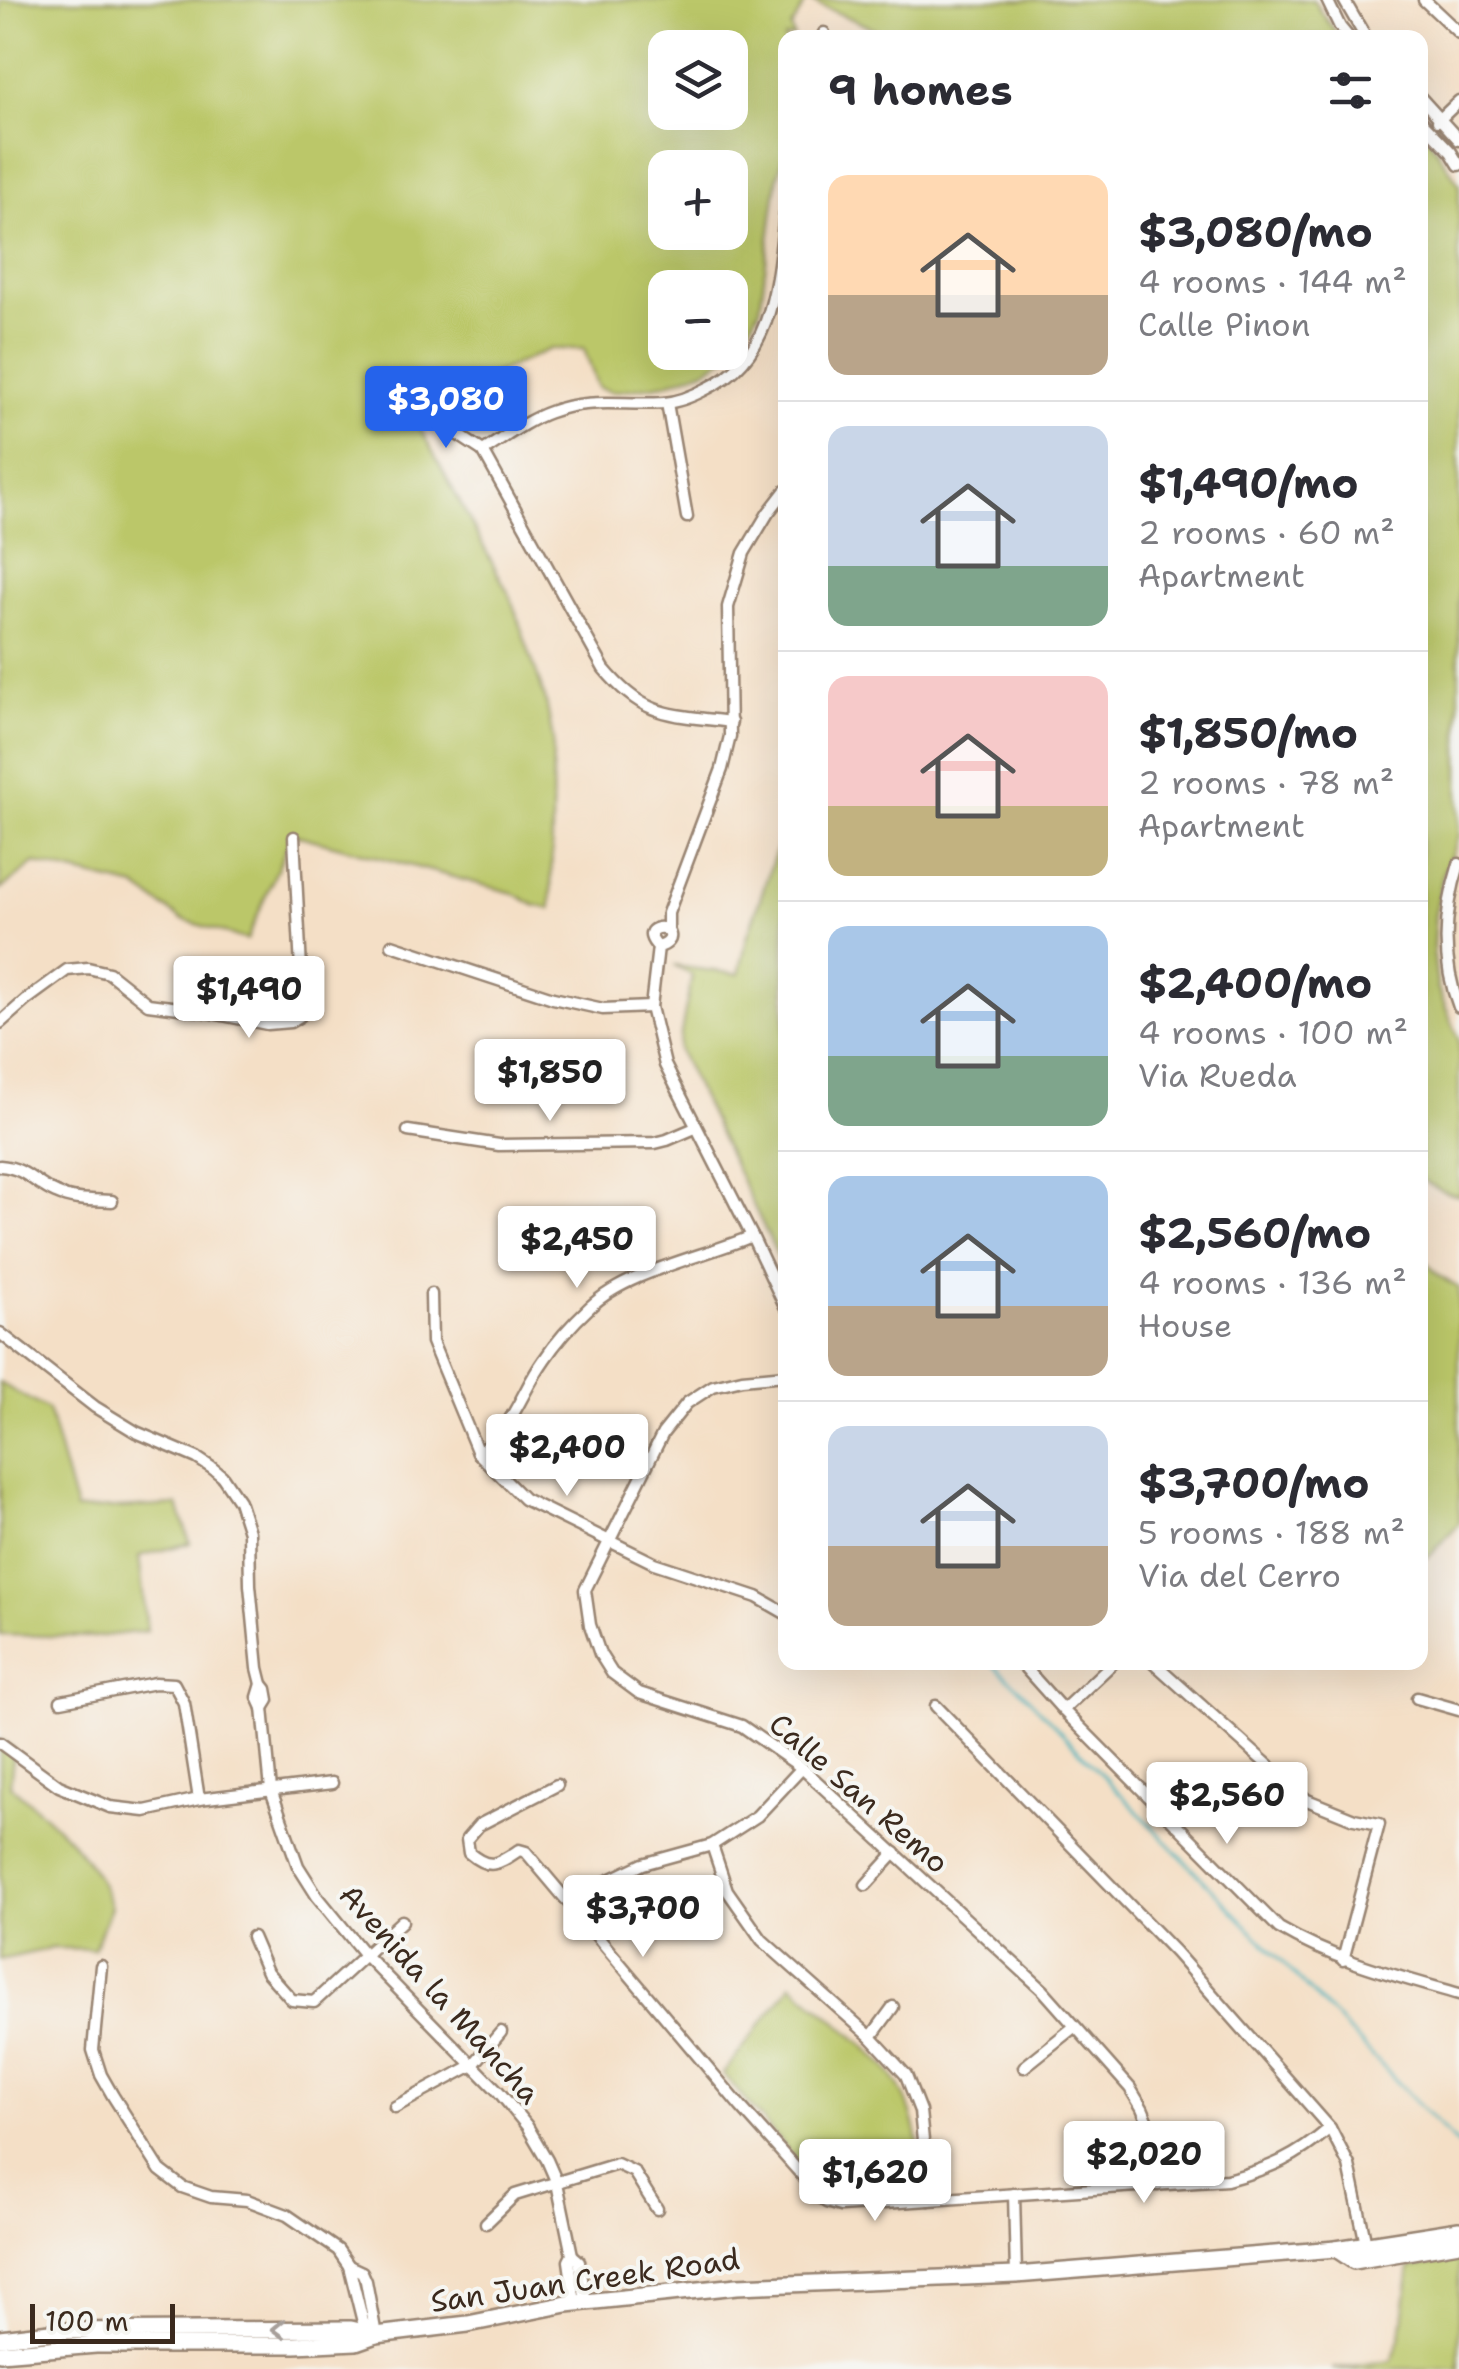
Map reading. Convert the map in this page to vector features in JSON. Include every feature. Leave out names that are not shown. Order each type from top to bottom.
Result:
[{"type":"street","points":[[1328,0],[1342,30]]},
{"type":"street","points":[[1344,0],[1361,30]]},
{"type":"street","points":[[1424,0],[1459,33]]},
{"type":"street","points":[[1459,101],[1430,130],[1459,165]]},
{"type":"street","points":[[1428,106],[1459,140]]},
{"type":"street","points":[[1439,140],[1459,120]]},
{"type":"street","points":[[483,451],[547,412],[582,403],[667,403],[725,380],[749,355],[766,323],[778,273]]},
{"type":"street","points":[[667,403],[687,517]]},
{"type":"street","points":[[435,416],[483,451],[616,684],[648,707],[669,715],[731,722]]},
{"type":"street","points":[[778,501],[744,553],[728,608],[731,722],[722,769],[664,916],[662,930],[670,936],[669,942],[658,947],[651,1007],[665,1065],[778,1291]]},
{"type":"street","points":[[0,1023],[67,970],[88,968],[109,973],[148,1004],[267,1024],[290,1022],[300,1016],[304,1008],[294,837]]},
{"type":"street","points":[[1459,864],[1451,889],[1446,941],[1459,1008]]},
{"type":"street","points":[[392,945],[554,998],[603,1009],[651,1007]]},
{"type":"street","points":[[408,1131],[514,1145],[655,1143],[696,1128]]},
{"type":"street","points":[[0,1166],[24,1171],[54,1193],[80,1200],[112,1201]]},
{"type":"street","points":[[478,1453],[510,1423],[544,1360],[592,1305],[629,1282],[752,1236]]},
{"type":"street","points":[[431,1294],[432,1342],[478,1453],[524,1499],[654,1563],[757,1597],[778,1609]]},
{"type":"street","name":"Avenida la Mancha","points":[[0,1333],[95,1407],[136,1432],[197,1458],[222,1476],[239,1501],[249,1532],[250,1585],[262,1684],[258,1697],[264,1708],[270,1790],[298,1866],[366,1956],[499,2092],[527,2126],[557,2183],[572,2255],[579,2261],[580,2302]]},
{"type":"street","name":"Calle San Remo","points":[[778,1376],[713,1386],[687,1402],[664,1433],[585,1590],[590,1625],[600,1654],[612,1673],[639,1693],[742,1726],[802,1768],[1043,1990],[1130,2088],[1142,2108],[1150,2127],[1158,2184]]},
{"type":"street","points":[[1027,1670],[1279,1928],[1308,1946],[1344,1960],[1459,1994]]},
{"type":"street","points":[[1063,1710],[1106,1670]]},
{"type":"street","points":[[1162,1670],[1307,1800],[1379,1824],[1344,1960]]},
{"type":"street","points":[[61,1701],[154,1683],[174,1684],[184,1703],[199,1799]]},
{"type":"street","points":[[1417,1698],[1459,1710]]},
{"type":"street","points":[[936,1706],[1175,1952],[1330,2128],[1349,2165],[1366,2244]]},
{"type":"street","points":[[0,1743],[59,1786],[110,1807],[145,1811],[199,1799],[332,1783]]},
{"type":"street","points":[[573,1906],[601,1884],[642,1864],[712,1845],[758,1816],[802,1768]]},
{"type":"street","points":[[557,1785],[480,1824],[467,1839],[469,1853],[490,1864],[519,1850],[526,1852],[826,2202],[840,2206],[1227,2180],[1270,2168],[1294,2156],[1330,2128]]},
{"type":"street","points":[[712,1845],[727,1890],[762,1940],[871,2037],[906,2075],[920,2110],[929,2200]]},
{"type":"street","points":[[866,1885],[896,1853]]},
{"type":"street","points":[[252,1937],[267,1972],[292,2000],[314,2002],[402,1922]]},
{"type":"street","points":[[101,1966],[93,2050],[101,2075],[160,2170],[182,2187],[211,2197],[247,2200],[287,2215],[338,2250],[349,2266],[362,2272],[376,2335]]},
{"type":"street","points":[[871,2037],[893,2007]]},
{"type":"street","points":[[1024,2066],[1074,2026]]},
{"type":"street","points":[[395,2106],[473,2065],[501,2032]]},
{"type":"street","points":[[486,2223],[515,2194],[617,2164],[634,2172],[657,2209]]},
{"type":"street","points":[[1014,2194],[1016,2274]]},
{"type":"street","name":"San Juan Creek Road","points":[[0,2353],[96,2345],[356,2342],[376,2335],[468,2324],[580,2302],[737,2286],[1016,2274],[1336,2249],[1459,2230]]},
{"type":"street","points":[[1336,2249],[1354,2261],[1459,2242]]},
{"type":"street","name":"San Juan Creek Road","points":[[0,2338],[58,2331],[350,2329],[376,2335]]},
{"type":"green space","points":[[0,0],[807,0],[792,30],[778,30],[778,176],[760,308],[748,330],[748,270],[648,270],[648,370],[704,370],[665,384],[612,392],[598,388],[584,349],[550,349],[411,411],[510,596],[546,701],[553,740],[551,909],[513,893],[292,834],[247,940],[181,919],[136,887],[35,863],[0,890]]},
{"type":"green space","points":[[808,0],[1313,0],[1334,30],[877,30]]},
{"type":"green space","points":[[1428,137],[1459,184],[1459,836],[1443,874],[1433,947],[1437,987],[1459,1039],[1459,1196],[1429,1184]]},
{"type":"green space","points":[[778,845],[778,1257],[678,1049],[692,975],[674,966],[739,974]]},
{"type":"green space","points":[[1428,1264],[1459,1288],[1459,1523],[1429,1557]]},
{"type":"green space","points":[[0,1383],[48,1410],[76,1510],[178,1505],[190,1543],[139,1556],[147,1631],[95,1637],[0,1635]]},
{"type":"green space","points":[[0,1740],[14,1749],[10,1785],[69,1839],[103,1888],[111,1907],[94,1949],[52,1948],[0,1960]]},
{"type":"green space","points":[[792,1984],[871,2052],[900,2088],[917,2137],[917,2187],[852,2196],[817,2185],[723,2074]]},
{"type":"green space","points":[[1459,2260],[1459,2369],[1332,2369],[1392,2360],[1401,2336],[1410,2267]]},
{"type":"waterway","points":[[999,1670],[1459,2146]]}]
